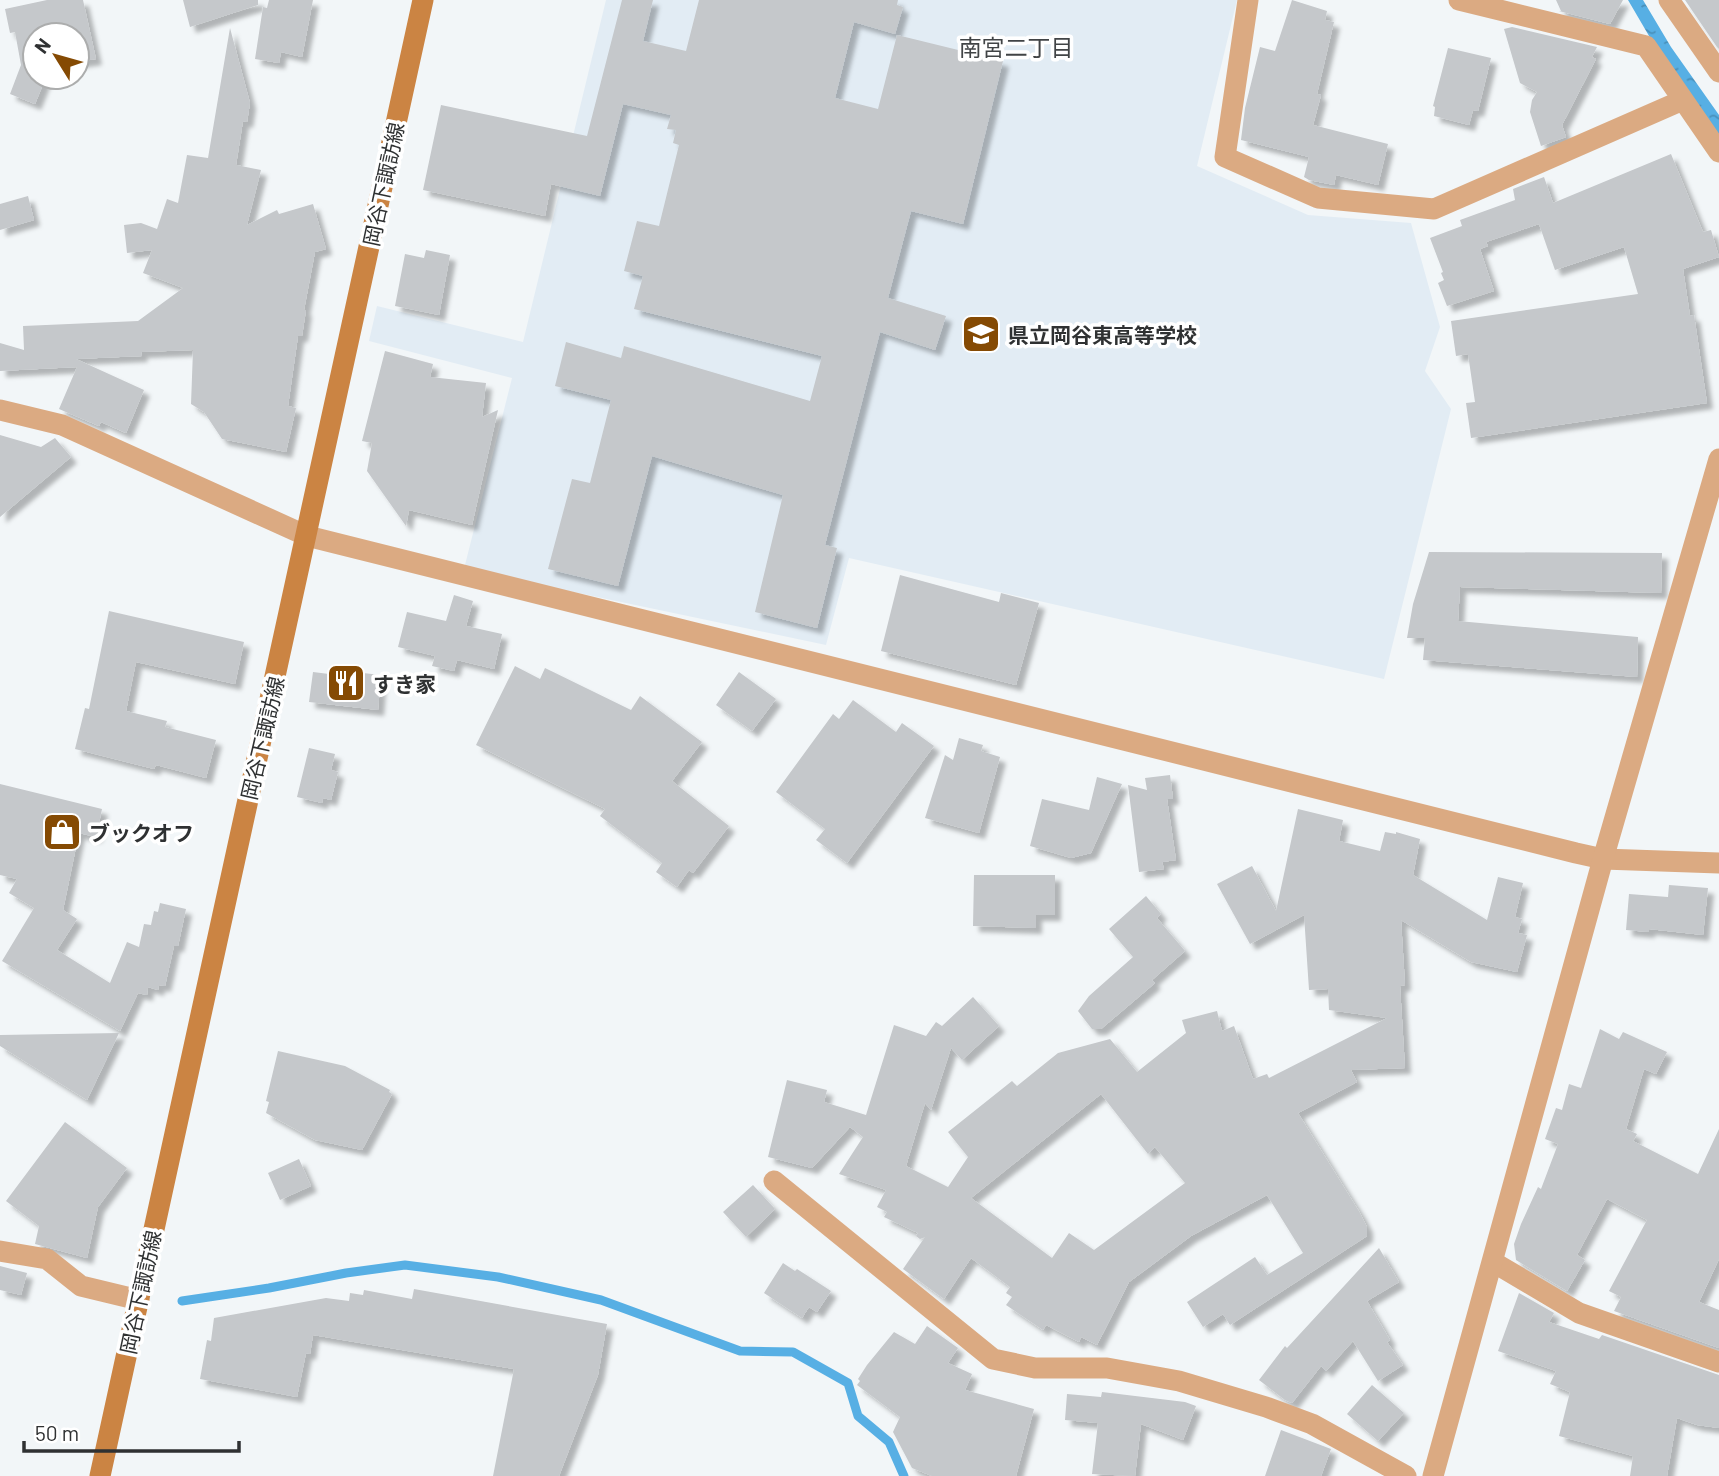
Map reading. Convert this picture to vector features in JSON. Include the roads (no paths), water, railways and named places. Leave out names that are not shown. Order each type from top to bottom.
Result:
[{"type":"main road","name":"岡谷下諏訪線","points":[[100,1476],[423,0]]},
{"type":"street","points":[[1248,0],[1225,157],[1318,198],[1434,209],[1683,100]]},
{"type":"street","points":[[1459,0],[1646,46],[1719,152]]},
{"type":"street","points":[[1669,0],[1719,72]]},
{"type":"street","points":[[0,410],[62,425],[307,536],[1604,859],[1719,863]]},
{"type":"street","points":[[1433,1476],[1604,859],[1719,459]]},
{"type":"street","points":[[774,1181],[993,1359],[1035,1368],[1107,1368],[1180,1381],[1312,1424],[1406,1476]]},
{"type":"street","points":[[0,1251],[47,1259],[81,1286],[139,1300]]},
{"type":"street","points":[[1493,1262],[1579,1312],[1719,1362]]},
{"type":"water","points":[[1628,0],[1643,0],[1671,47],[1719,115],[1719,135],[1652,41]]},
{"type":"waterway","points":[[182,1301],[405,1265],[498,1277],[601,1300],[740,1351],[793,1352],[848,1383],[858,1416],[889,1442],[904,1476]]},
{"type":"place","name":"県立岡谷東高等学校","points":[[981,334]]},
{"type":"place","name":"すき家","points":[[346,683]]},
{"type":"place","name":"ブックオフ","points":[[62,832]]},
{"type":"district","name":"南宮二丁目","points":[[1016,47]]}]
